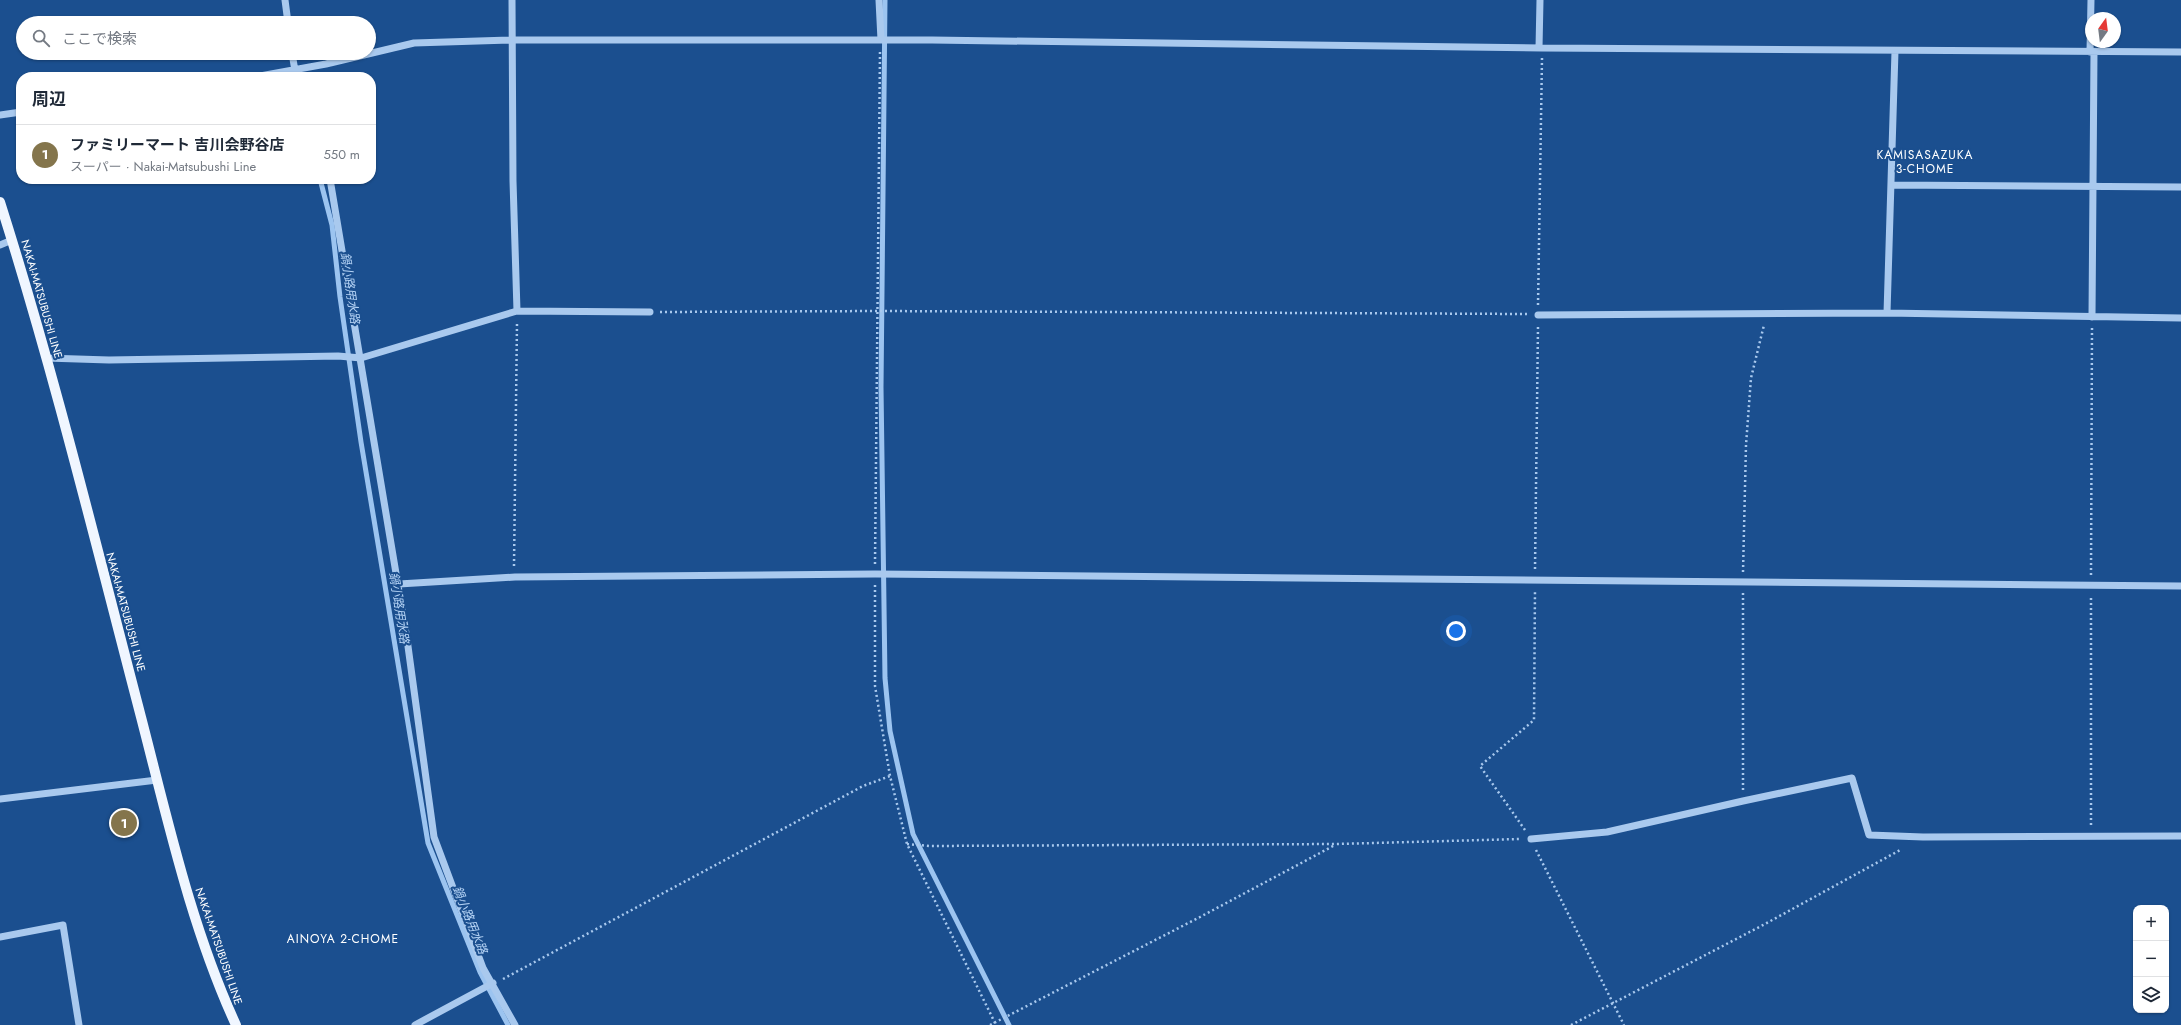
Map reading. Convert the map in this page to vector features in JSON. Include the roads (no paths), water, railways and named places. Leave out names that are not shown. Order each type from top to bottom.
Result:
[{"type":"main road","name":"NAKAI-MATSUBUSHI LINE","points":[[0,202],[58,397],[194,917],[225,1002],[236,1025]]},
{"type":"street","points":[[285,0],[287,16]]},
{"type":"street","points":[[512,0],[513,181],[517,311]]},
{"type":"street","points":[[879,0],[881,40]]},
{"type":"street","points":[[1540,0],[1541,48]]},
{"type":"street","points":[[2091,0],[2092,317]]},
{"type":"street","points":[[376,53],[414,43],[513,40],[881,40],[1541,48],[2181,52]]},
{"type":"street","points":[[1887,313],[1895,51]]},
{"type":"street","points":[[293,60],[295,72]]},
{"type":"street","points":[[299,72],[347,60]]},
{"type":"street","points":[[0,115],[16,113]]},
{"type":"street","points":[[331,184],[399,584],[434,837],[484,968],[515,1025]]},
{"type":"street","points":[[1891,185],[2181,187]]},
{"type":"street","points":[[0,245],[12,240]]},
{"type":"street","points":[[46,358],[109,360],[338,356],[361,358],[517,311],[650,312]]},
{"type":"street","points":[[1538,314],[1887,313],[2181,318]]},
{"type":"street","points":[[399,584],[515,577],[875,574],[2181,586]]},
{"type":"street","points":[[1530,839],[1600,833],[1742,800],[1852,778],[1869,835],[1923,837],[2181,836]]},
{"type":"street","points":[[0,799],[157,780]]},
{"type":"street","points":[[0,937],[63,925],[78,1025]]},
{"type":"street","points":[[415,1025],[493,983]]},
{"type":"waterway","points":[[885,0],[881,387],[885,678],[890,731],[913,834],[1009,1025]]},
{"type":"waterway","name":"鍋小路用水路","points":[[321,184],[332,225],[340,297],[361,442],[428,843],[480,972],[508,1025]]},
{"type":"place","name":"ファミリーマート 吉川会野谷店","points":[[124,823]]},
{"type":"district","name":"KAMISASAZUKA 3-CHOME","points":[[1925,162]]},
{"type":"district","name":"AINOYA 2-CHOME","points":[[343,939]]}]
